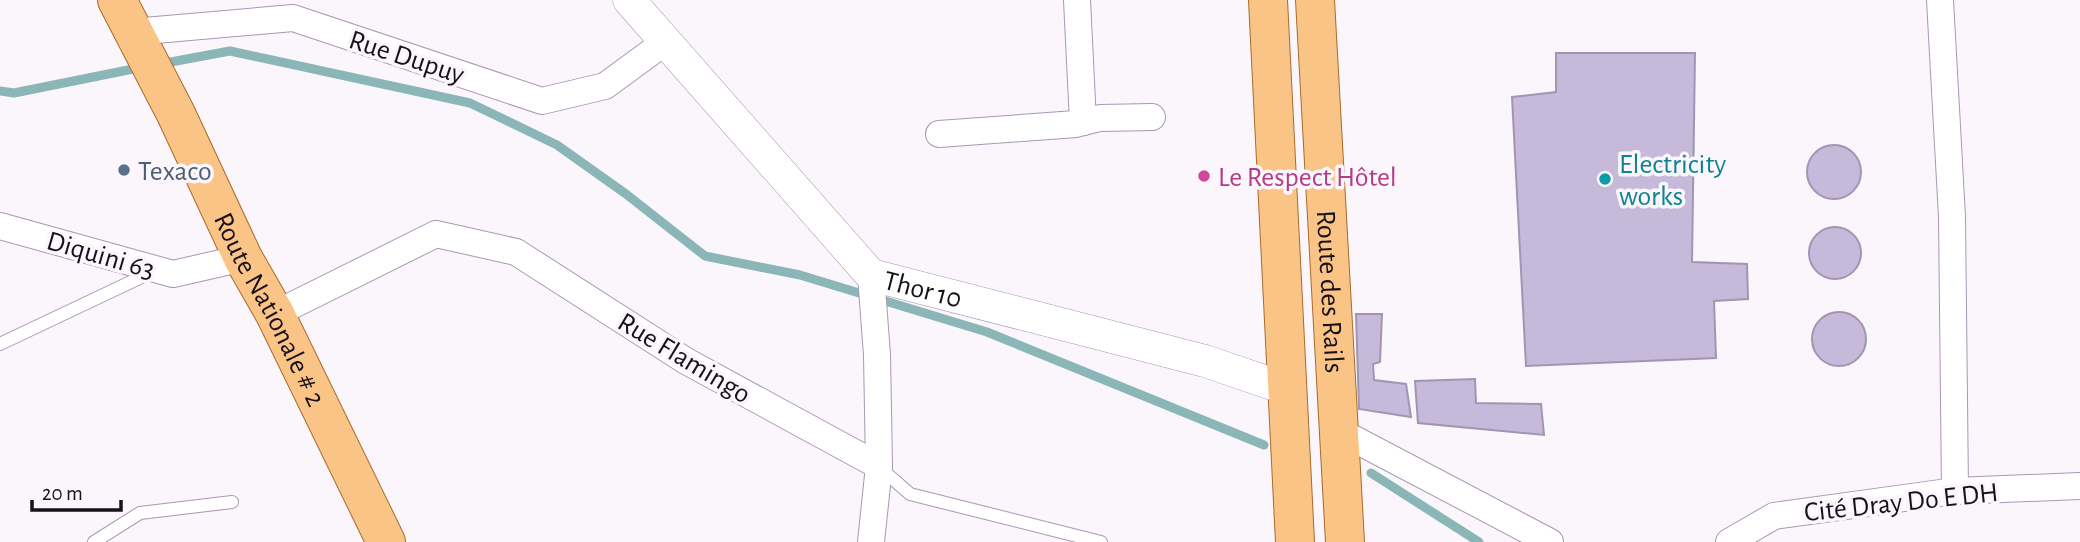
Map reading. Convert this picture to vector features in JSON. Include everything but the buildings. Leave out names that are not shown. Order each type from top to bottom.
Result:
[{"type":"main road","name":"Route des Rails","points":[[1268,0],[1294,530]]},
{"type":"main road","name":"Route des Rails","points":[[1315,0],[1337,430],[1345,527]]},
{"type":"main road","name":"Route Nationale # 2","points":[[125,16],[176,114],[243,258],[275,314],[386,542]]},
{"type":"street","name":"Thor 10","points":[[629,0],[871,275],[1205,360],[1287,402]]},
{"type":"street","points":[[1077,0],[1083,122]]},
{"type":"street","points":[[1940,0],[1952,218],[1955,491]]},
{"type":"street","name":"Rue Dupuy","points":[[125,16],[293,18],[542,101],[605,86],[665,42]]},
{"type":"street","points":[[939,134],[1083,122],[1100,117],[1152,117]]},
{"type":"street","name":"Diquini 63","points":[[0,226],[173,274],[243,258]]},
{"type":"street","name":"Rue Flamingo","points":[[275,314],[436,234],[516,251],[686,360],[879,466]]},
{"type":"street","points":[[871,275],[877,355],[879,466],[871,542]]},
{"type":"street","points":[[1337,430],[1550,542]]},
{"type":"street","name":"Cité Dray Do E DH","points":[[1729,542],[1774,516],[1955,491],[2080,486]]},
{"type":"lane","points":[[0,344],[158,270]]},
{"type":"lane","name":"Rue Flamingo","points":[[879,466],[910,494],[1101,542]]},
{"type":"lane","points":[[94,542],[140,513],[232,502]]},
{"type":"waterway","points":[[160,64],[230,51],[470,103],[557,145],[626,194],[705,256],[800,275],[987,332],[1264,445]]},
{"type":"waterway","points":[[0,91],[14,93],[143,67]]},
{"type":"waterway","points":[[1371,473],[1479,542]]},
{"type":"place","name":"Texaco","points":[[124,170]]},
{"type":"place","name":"Le Respect Hôtel","points":[[1204,176]]},
{"type":"place","name":"Electricity works","points":[[1605,179]]}]
